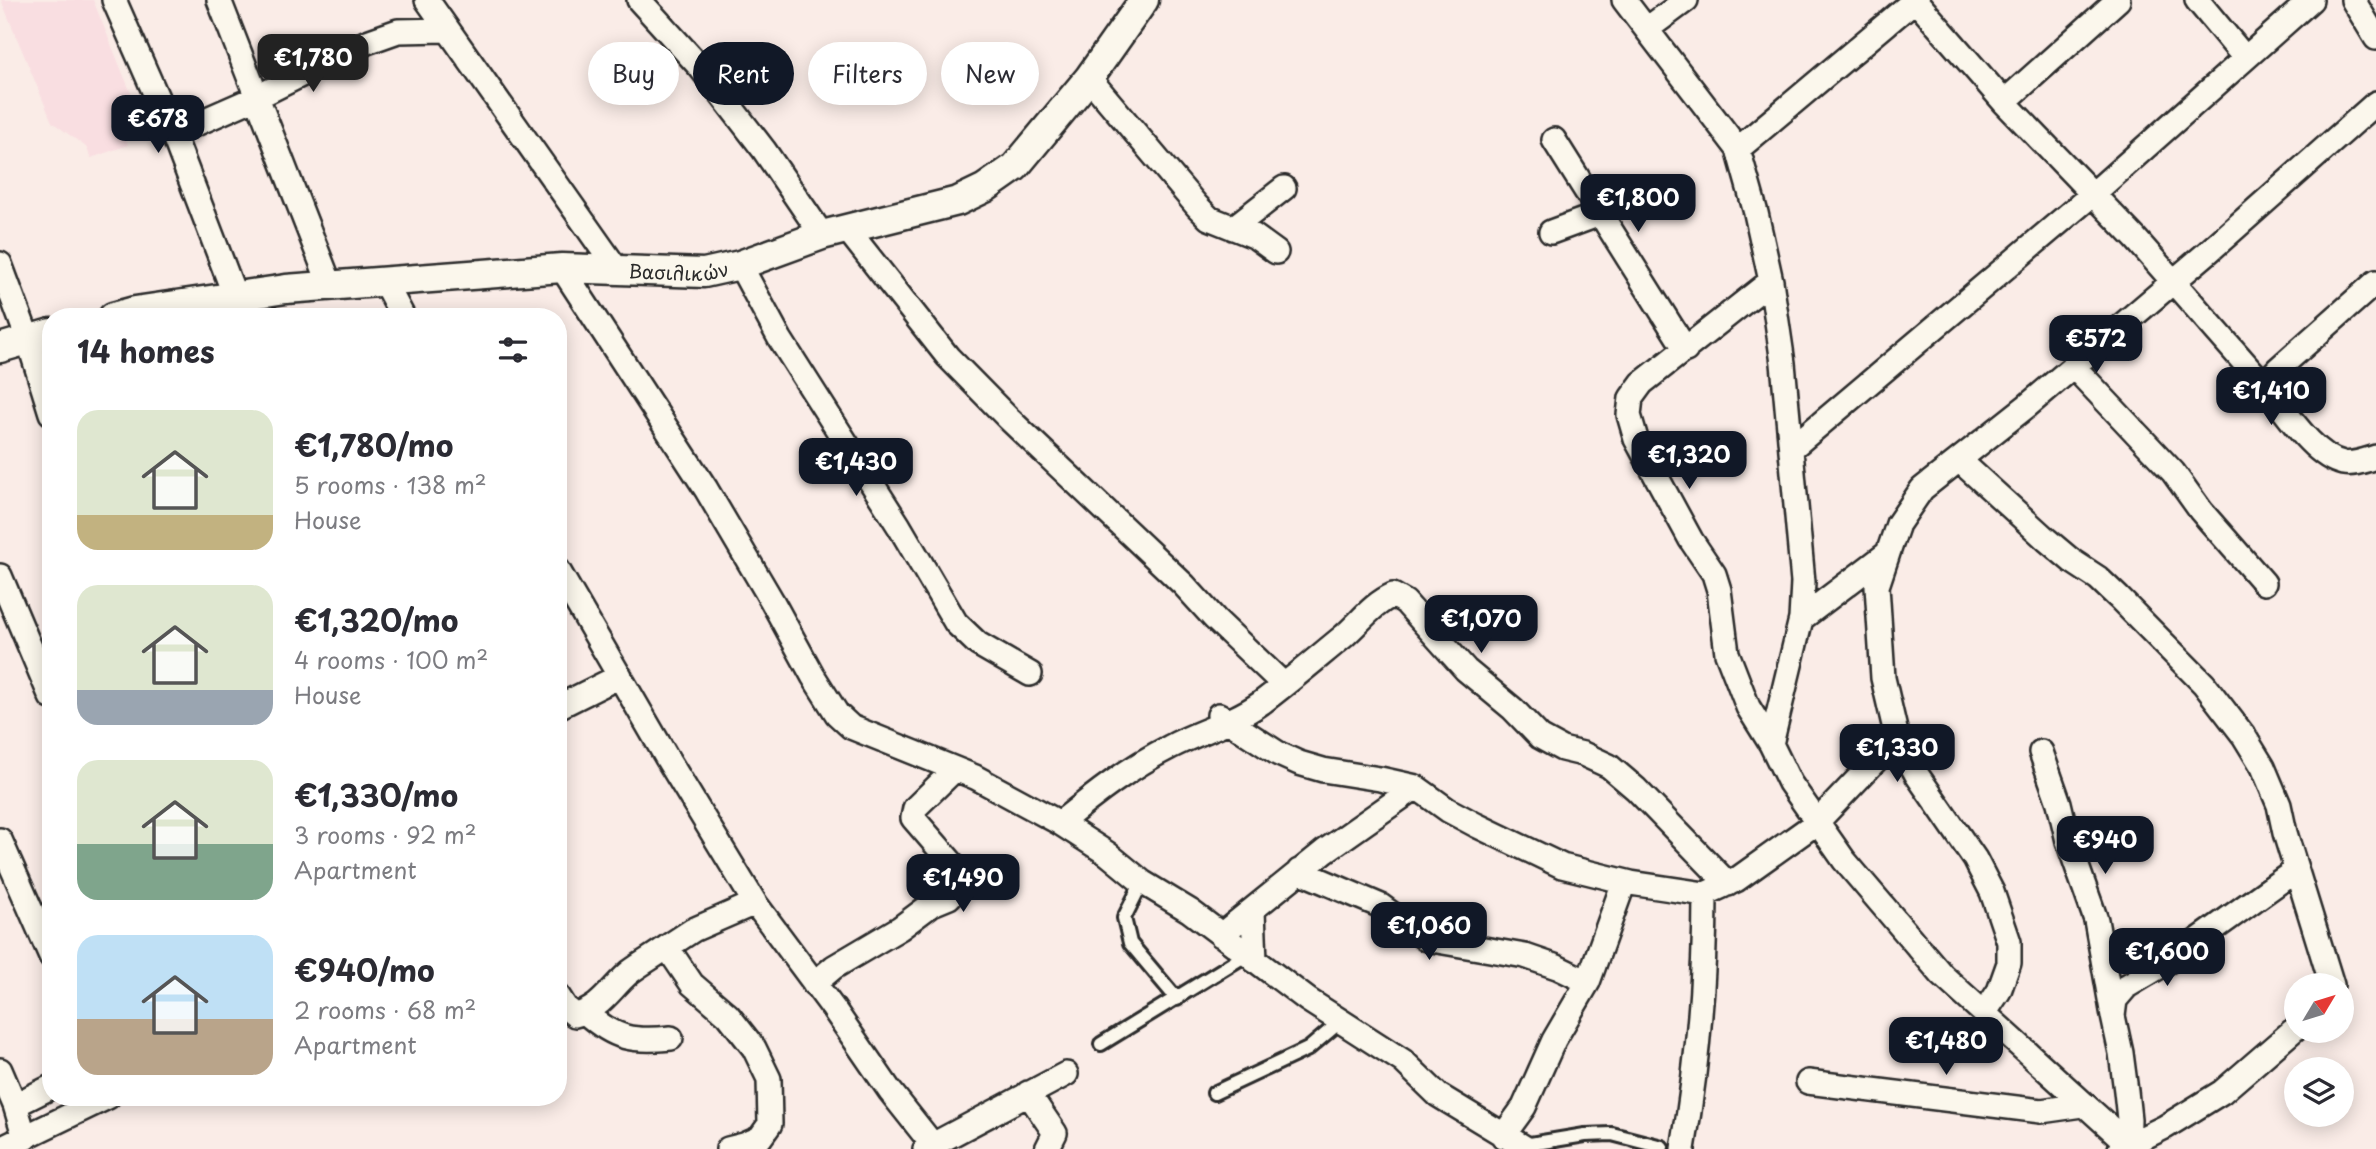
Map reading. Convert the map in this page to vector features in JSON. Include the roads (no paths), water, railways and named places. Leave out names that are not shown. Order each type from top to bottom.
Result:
[{"type":"street","points":[[114,0],[173,134],[239,306]]},
{"type":"street","points":[[219,0],[331,287]]},
{"type":"street","points":[[427,0],[618,271]]},
{"type":"street","points":[[639,0],[700,67],[764,150],[948,357],[1283,684]]},
{"type":"street","name":"Βασιλικών","points":[[215,308],[239,306],[286,289],[562,268],[704,273],[740,265],[835,232],[948,203],[985,188],[1015,167],[1089,78],[1144,0]]},
{"type":"street","points":[[1624,0],[1738,149],[1771,281],[1783,363],[1803,582],[1801,620],[1771,744]]},
{"type":"street","points":[[1647,29],[1686,0]]},
{"type":"street","points":[[1738,149],[1915,0],[2004,102],[2094,193],[2173,281],[2310,442],[2343,463],[2358,463],[2376,457]]},
{"type":"street","points":[[2004,102],[2119,0]]},
{"type":"street","points":[[2196,0],[2245,58]]},
{"type":"street","points":[[1792,448],[2094,193],[2311,0]]},
{"type":"street","points":[[2353,0],[2376,38]]},
{"type":"street","points":[[173,134],[256,98],[367,42],[398,31],[448,30]]},
{"type":"street","points":[[1089,78],[1196,206],[1209,218],[1254,236],[1276,252]]},
{"type":"street","points":[[1984,1012],[1999,991],[2009,963],[2009,942],[2004,921],[1975,859],[1917,775],[1897,738],[1883,678],[1877,586],[1898,524],[1923,489],[2074,366],[2283,188],[2376,103]]},
{"type":"street","points":[[1554,140],[1686,350]]},
{"type":"street","points":[[1233,228],[1284,188]]},
{"type":"street","points":[[1551,232],[1600,214]]},
{"type":"street","points":[[0,264],[39,336],[42,355]]},
{"type":"street","points":[[740,265],[780,339],[899,526],[956,623],[978,644],[1030,674]]},
{"type":"street","points":[[562,268],[706,489],[813,676],[838,714],[851,727],[975,777],[1060,823],[1108,854],[1142,882],[1190,911],[1341,1021],[1403,1061],[1438,1095],[1518,1143],[1524,1107],[1554,1040],[1588,982],[1624,882]]},
{"type":"street","points":[[1771,281],[1642,383],[1631,398],[1629,415],[1636,439],[1691,540],[1714,574],[1719,590],[1727,653],[1748,707],[1771,744],[1790,783],[1816,823],[1942,975],[2125,1147]]},
{"type":"street","points":[[2264,385],[2278,369],[2376,282]]},
{"type":"street","points":[[385,283],[398,308]]},
{"type":"street","points":[[0,348],[39,336]]},
{"type":"street","points":[[2074,366],[2173,472],[2201,511],[2264,583]]},
{"type":"street","points":[[1959,460],[2047,540],[2098,578],[2204,684],[2244,736],[2263,767],[2279,805],[2328,973]]},
{"type":"street","points":[[1801,620],[1888,553]]},
{"type":"street","points":[[0,576],[42,676]]},
{"type":"street","points":[[567,587],[755,903],[931,1148],[1066,1074]]},
{"type":"street","points":[[1060,823],[1090,799],[1170,747],[1222,718],[1260,703],[1346,634],[1379,601],[1393,595],[1405,602],[1466,670],[1513,709],[1540,737],[1562,749],[1583,754],[1609,766],[1636,789],[1728,884]]},
{"type":"street","points":[[567,703],[620,677]]},
{"type":"street","points":[[1222,718],[1298,763],[1416,787],[1448,810],[1562,866],[1624,882],[1705,894],[1736,880],[1816,823],[1897,738]]},
{"type":"street","points":[[2041,752],[2096,920],[2123,1066],[2129,1119],[2125,1147]]},
{"type":"street","points":[[814,984],[834,967],[900,928],[932,904],[949,897],[960,885],[957,869],[913,818],[915,808],[954,770]]},
{"type":"street","points":[[1221,935],[1299,871],[1416,787]]},
{"type":"street","points":[[0,840],[42,936]]},
{"type":"street","points":[[2113,1016],[2115,1000],[2127,986],[2169,961],[2297,870]]},
{"type":"street","points":[[1299,871],[1381,906],[1426,939],[1525,956],[1588,982]]},
{"type":"street","points":[[1673,1148],[1691,1098],[1702,976],[1705,894]]},
{"type":"street","points":[[567,1009],[575,1015],[586,1013],[598,1006],[629,973],[693,930],[755,903]]},
{"type":"street","points":[[1251,958],[1253,911]]},
{"type":"street","points":[[667,947],[692,984],[728,1014],[754,1048],[769,1079],[770,1125],[760,1138],[728,1149]]},
{"type":"street","points":[[586,1013],[601,1026],[638,1041],[671,1038]]},
{"type":"street","points":[[2125,1147],[2165,1127],[2222,1092],[2284,1038]]},
{"type":"street","points":[[0,1070],[25,1138]]},
{"type":"street","points":[[1808,1082],[2041,1111],[2083,1105]]},
{"type":"street","points":[[15,1105],[42,1092]]},
{"type":"street","points":[[1028,1093],[1055,1133],[1047,1149]]},
{"type":"street","points":[[0,1149],[89,1106]]},
{"type":"lane","points":[[1142,882],[1125,918],[1130,943],[1177,999]]},
{"type":"lane","points":[[1101,1044],[1251,958]]},
{"type":"lane","points":[[1214,1093],[1308,1049],[1341,1021]]},
{"type":"lane","points":[[1518,1143],[1612,1134],[1673,1148]]}]
